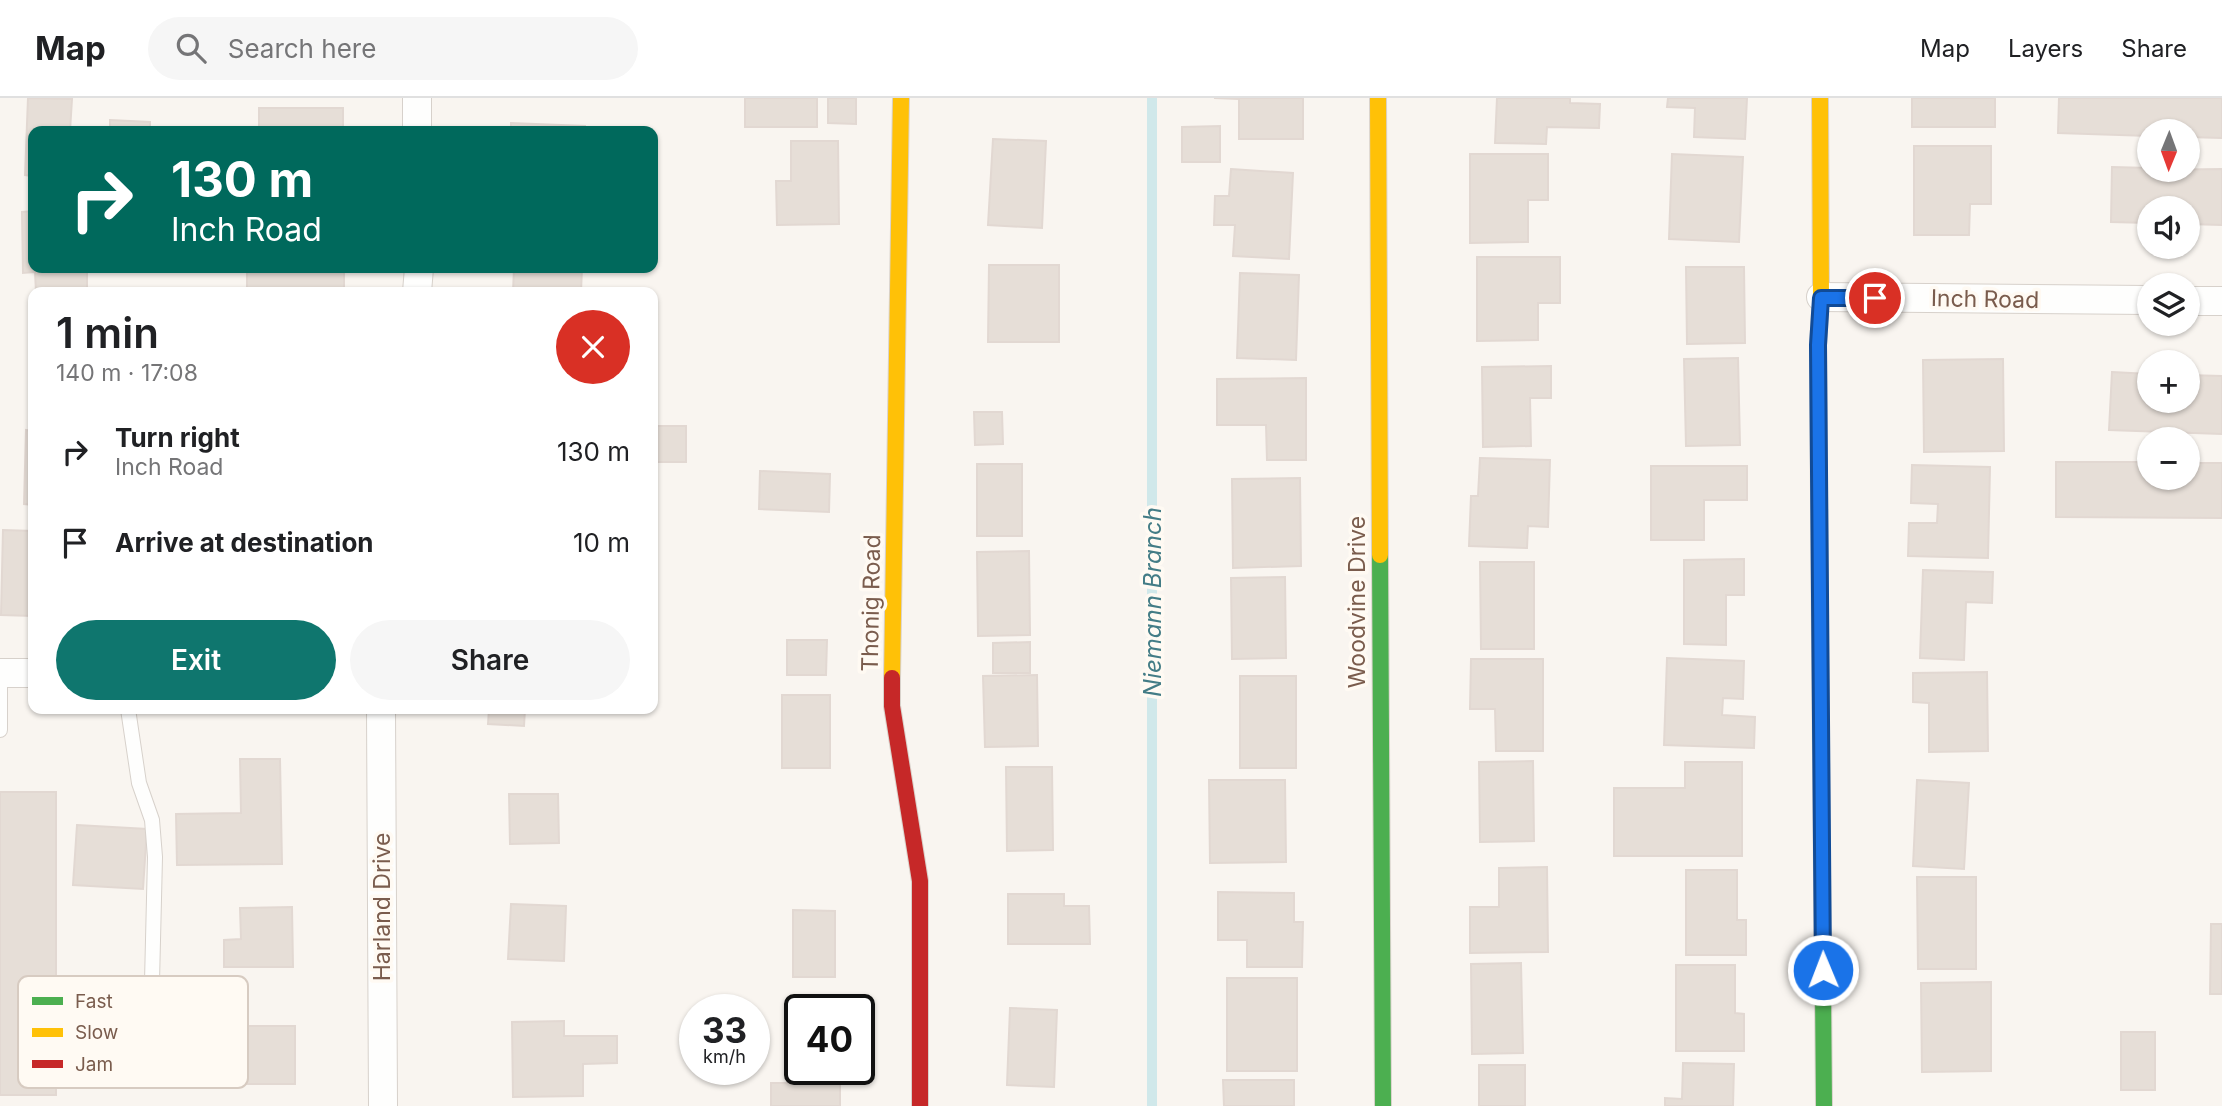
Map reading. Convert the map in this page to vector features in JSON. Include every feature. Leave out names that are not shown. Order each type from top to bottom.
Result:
[{"type":"street","points":[[417,98],[417,126]]},
{"type":"street","name":"Thonig Road","points":[[901,98],[892,706],[920,881],[920,1106]]},
{"type":"street","name":"Woodvine Drive","points":[[1378,98],[1383,1106]]},
{"type":"street","points":[[1820,98],[1821,298],[1818,345],[1824,1106]]},
{"type":"street","name":"Inch Road","points":[[1821,298],[2137,300]]},
{"type":"street","points":[[2200,301],[2222,301]]},
{"type":"street","points":[[0,674],[28,673]]},
{"type":"street","name":"Harland Drive","points":[[381,714],[383,1106]]},
{"type":"lane","points":[[0,674],[0,730]]},
{"type":"lane","points":[[129,714],[139,783],[152,820],[155,857],[152,976]]},
{"type":"building","points":[[28,98],[72,99],[70,126],[28,126],[28,175],[25,175]]},
{"type":"building","points":[[745,98],[817,98],[817,127],[745,127]]},
{"type":"building","points":[[828,98],[856,98],[856,124],[828,123]]},
{"type":"building","points":[[1214,98],[1303,98],[1303,139],[1239,139],[1239,99]]},
{"type":"building","points":[[1497,98],[1570,98],[1570,103],[1600,104],[1599,128],[1547,127],[1546,144],[1495,143]]},
{"type":"building","points":[[1668,98],[1747,98],[1745,139],[1694,137],[1695,108],[1667,107]]},
{"type":"building","points":[[1912,98],[1995,98],[1995,127],[1912,127]]},
{"type":"building","points":[[2059,98],[2222,98],[2222,138],[2200,137],[2200,119],[2137,119],[2137,136],[2058,133]]},
{"type":"building","points":[[259,108],[343,108],[343,126],[259,126]]},
{"type":"building","points":[[110,120],[150,122],[150,126],[110,126]]},
{"type":"building","points":[[511,123],[585,126],[511,126]]},
{"type":"building","points":[[1220,126],[1220,162],[1182,162],[1182,127]]},
{"type":"building","points":[[993,139],[1046,141],[1042,228],[988,225]]},
{"type":"building","points":[[791,141],[838,141],[839,224],[777,225],[776,181],[791,181]]},
{"type":"building","points":[[1914,146],[1991,146],[1991,204],[1970,204],[1969,235],[1914,235]]},
{"type":"building","points":[[1470,154],[1548,154],[1548,200],[1528,200],[1528,242],[1470,243]]},
{"type":"building","points":[[1672,154],[1743,157],[1739,242],[1669,239]]},
{"type":"building","points":[[2112,167],[2137,168],[2137,182],[2200,182],[2200,169],[2222,169],[2222,225],[2200,224],[2200,196],[2137,196],[2137,223],[2111,222]]},
{"type":"building","points":[[1231,169],[1293,173],[1289,259],[1233,256],[1235,225],[1214,225],[1215,196],[1229,196]]},
{"type":"building","points":[[28,211],[28,273],[23,273],[22,212]]},
{"type":"building","points":[[1477,257],[1560,257],[1560,303],[1538,303],[1538,340],[1477,341]]},
{"type":"building","points":[[989,265],[1059,265],[1059,342],[988,342]]},
{"type":"building","points":[[1686,267],[1744,267],[1745,343],[1687,344]]},
{"type":"building","points":[[35,273],[87,273],[87,287],[36,287]]},
{"type":"building","points":[[247,273],[344,273],[344,287],[247,287]]},
{"type":"building","points":[[514,273],[582,273],[581,287],[513,287]]},
{"type":"building","points":[[1240,273],[1299,275],[1296,360],[1237,358]]},
{"type":"building","points":[[1738,358],[1740,445],[1686,446],[1684,359]]},
{"type":"building","points":[[2003,359],[2004,451],[1924,452],[1923,360]]},
{"type":"building","points":[[1551,366],[1551,398],[1530,398],[1531,446],[1483,447],[1482,367]]},
{"type":"building","points":[[2112,372],[2137,373],[2137,413],[2200,413],[2200,375],[2222,376],[2222,434],[2200,433],[2200,427],[2109,430]]},
{"type":"building","points":[[1306,378],[1306,460],[1267,460],[1266,425],[1217,425],[1217,379]]},
{"type":"building","points":[[974,412],[1002,412],[1003,444],[975,445]]},
{"type":"building","points":[[658,426],[686,426],[686,462],[658,462]]},
{"type":"building","points":[[26,430],[28,504],[24,504]]},
{"type":"building","points":[[1480,458],[1550,460],[1548,527],[1528,526],[1527,548],[1469,546],[1471,496],[1478,496]]},
{"type":"building","points":[[2056,462],[2137,462],[2137,490],[2200,490],[2200,463],[2222,463],[2222,518],[2056,517]]},
{"type":"building","points":[[977,464],[1022,464],[1022,536],[977,536]]},
{"type":"building","points":[[1912,465],[1990,467],[1988,558],[1908,556],[1909,523],[1937,523],[1938,504],[1911,503]]},
{"type":"building","points":[[1651,466],[1747,466],[1747,500],[1704,500],[1704,540],[1651,540]]},
{"type":"building","points":[[760,471],[830,474],[829,512],[759,509]]},
{"type":"building","points":[[1300,478],[1301,566],[1233,568],[1232,479]]},
{"type":"building","points":[[3,530],[28,531],[28,616],[1,615]]},
{"type":"building","points":[[1029,551],[1030,635],[978,636],[977,552]]},
{"type":"building","points":[[1744,559],[1744,595],[1726,595],[1726,645],[1684,644],[1684,560]]},
{"type":"building","points":[[1480,562],[1534,562],[1534,649],[1481,649]]},
{"type":"building","points":[[1923,570],[1993,572],[1992,603],[1966,602],[1964,660],[1920,658]]},
{"type":"building","points":[[1285,577],[1286,658],[1232,659],[1231,578]]},
{"type":"building","points":[[787,640],[827,640],[826,675],[787,675]]},
{"type":"building","points":[[1030,642],[1030,673],[993,673],[993,643]]},
{"type":"building","points":[[1667,658],[1744,661],[1743,699],[1723,698],[1722,715],[1755,717],[1754,748],[1664,745]]},
{"type":"building","points":[[1471,659],[1543,659],[1543,751],[1496,751],[1495,709],[1470,709]]},
{"type":"building","points":[[1987,672],[1988,751],[1929,752],[1929,703],[1913,702],[1913,673]]},
{"type":"building","points":[[1037,675],[1038,746],[985,747],[983,676]]},
{"type":"building","points":[[1240,676],[1296,676],[1296,768],[1240,768]]},
{"type":"building","points":[[782,695],[830,695],[830,768],[782,768]]},
{"type":"building","points":[[489,714],[525,714],[524,726],[488,724]]},
{"type":"building","points":[[240,759],[280,759],[282,864],[177,865],[176,814],[241,813]]},
{"type":"building","points":[[1533,761],[1534,841],[1480,842],[1479,762]]},
{"type":"building","points":[[1685,762],[1742,762],[1742,856],[1614,856],[1614,788],[1685,788]]},
{"type":"building","points":[[1006,767],[1052,767],[1053,850],[1007,851]]},
{"type":"building","points":[[1209,780],[1285,780],[1286,862],[1210,863]]},
{"type":"building","points":[[1917,780],[1969,783],[1964,869],[1913,866]]},
{"type":"building","points":[[0,792],[56,792],[56,976],[18,976],[18,1088],[56,1088],[56,1095],[0,1095]]},
{"type":"building","points":[[509,794],[558,794],[559,843],[510,844]]},
{"type":"building","points":[[77,825],[147,829],[143,889],[73,885]]},
{"type":"building","points":[[1547,867],[1548,952],[1470,953],[1470,907],[1499,907],[1499,868]]},
{"type":"building","points":[[1686,870],[1737,870],[1737,920],[1746,920],[1746,955],[1686,955]]},
{"type":"building","points":[[1917,877],[1976,877],[1976,969],[1918,969]]},
{"type":"building","points":[[1218,892],[1294,893],[1294,922],[1303,922],[1302,967],[1247,967],[1247,940],[1218,940]]},
{"type":"building","points":[[1008,894],[1064,894],[1064,906],[1089,906],[1090,944],[1008,944]]},
{"type":"building","points":[[511,904],[566,906],[564,961],[508,959]]},
{"type":"building","points":[[292,907],[293,967],[224,967],[224,940],[241,939],[240,908]]},
{"type":"building","points":[[793,910],[835,911],[835,977],[793,977]]},
{"type":"building","points":[[2211,924],[2222,924],[2222,994],[2210,994]]},
{"type":"building","points":[[1521,963],[1523,1053],[1472,1054],[1471,964]]},
{"type":"building","points":[[1676,965],[1735,965],[1735,1013],[1744,1014],[1744,1051],[1676,1051]]},
{"type":"building","points":[[1227,978],[1297,978],[1297,1071],[1227,1071]]},
{"type":"building","points":[[1991,982],[1991,1071],[1922,1072],[1921,983]]},
{"type":"building","points":[[1010,1008],[1057,1010],[1054,1087],[1007,1085]]},
{"type":"building","points":[[564,1021],[564,1036],[617,1036],[617,1063],[583,1064],[583,1096],[513,1097],[512,1022]]},
{"type":"building","points":[[248,1026],[295,1026],[295,1084],[248,1084]]},
{"type":"building","points":[[2121,1032],[2155,1032],[2155,1090],[2121,1090]]},
{"type":"building","points":[[1683,1063],[1734,1064],[1733,1106],[1665,1106],[1665,1098],[1682,1099]]},
{"type":"building","points":[[1479,1065],[1525,1065],[1525,1106],[1479,1106]]},
{"type":"building","points":[[1223,1080],[1294,1080],[1294,1106],[1224,1106]]},
{"type":"building","points":[[771,1083],[840,1085],[840,1106],[771,1106]]},
{"type":"waterway","name":"Niemann Branch","points":[[1152,98],[1152,1106]]},
{"type":"traffic: fast","points":[[1380,555],[1383,1106]]},
{"type":"traffic: fast","points":[[1820,640],[1824,1106]]},
{"type":"traffic: slow","points":[[892,678],[901,98]]},
{"type":"traffic: slow","points":[[1378,98],[1380,555]]},
{"type":"traffic: slow","points":[[1820,98],[1820,640]]},
{"type":"traffic: jam","points":[[892,678],[892,706],[920,881],[920,1106]]},
{"type":"route","points":[[1823,970],[1818,345],[1821,298],[1875,298]]}]
